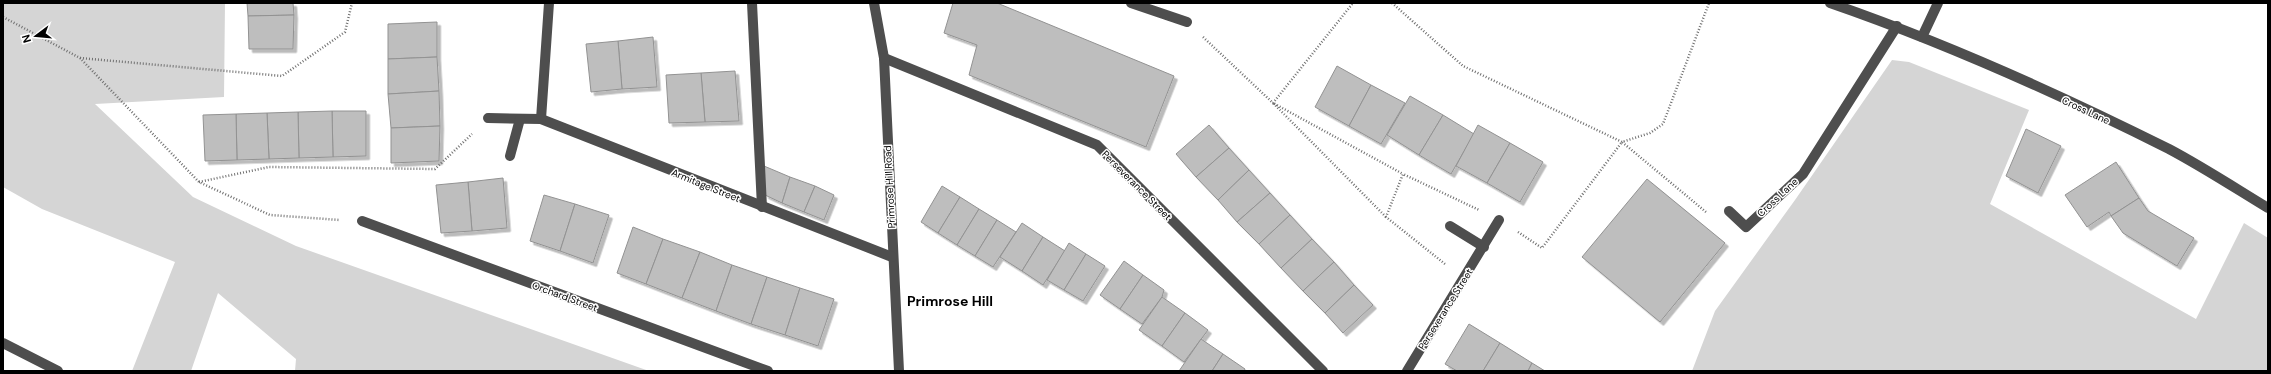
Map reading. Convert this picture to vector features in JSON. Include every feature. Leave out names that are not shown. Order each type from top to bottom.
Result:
[{"type":"street","points":[[541,119],[549,3]]},
{"type":"street","points":[[752,3],[762,208]]},
{"type":"street","name":"Primrose Hill Road","points":[[874,3],[884,58],[892,257],[899,371]]},
{"type":"street","points":[[1131,3],[1187,22]]},
{"type":"street","name":"Cross Lane","points":[[1830,3],[1897,26],[2050,93],[2170,150],[2268,208]]},
{"type":"street","points":[[1922,37],[1938,3]]},
{"type":"street","name":"Cross Lane","points":[[1730,211],[1746,227],[1803,174],[1897,26]]},
{"type":"street","name":"Perseverance Street","points":[[884,58],[1097,145],[1323,371]]},
{"type":"street","name":"Armitage Street","points":[[488,118],[541,119],[762,208],[892,257]]},
{"type":"street","points":[[510,156],[520,119]]},
{"type":"street","name":"Perseverance Street","points":[[1407,371],[1484,247],[1499,220]]},
{"type":"street","name":"Orchard Street","points":[[362,221],[768,371]]},
{"type":"street","points":[[1450,226],[1484,247]]},
{"type":"street","points":[[3,343],[58,371]]},
{"type":"path","points":[[80,58],[282,76],[345,32],[352,3]]},
{"type":"path","points":[[1273,103],[1353,3]]},
{"type":"path","points":[[1392,3],[1463,66],[1622,142],[1717,221],[1730,211]]},
{"type":"path","points":[[1622,142],[1650,133],[1662,124],[1709,3]]},
{"type":"path","points":[[3,17],[80,58],[199,182],[270,215],[362,221]]},
{"type":"path","points":[[1187,22],[1273,103],[1386,217]]},
{"type":"path","points":[[1273,103],[1404,174]]},
{"type":"path","points":[[199,182],[269,167],[435,169],[488,118]]},
{"type":"shaded area","points":[[3,3],[225,3],[224,97],[95,104],[193,197],[296,246],[649,371],[295,371],[296,359],[218,293],[191,371],[132,371],[175,262],[42,209],[3,187]]},
{"type":"shaded area","points":[[1892,60],[1909,62],[2029,110],[1990,204],[2196,319],[2244,223],[2268,238],[2268,371],[1692,371],[1715,311],[1795,200]]},
{"type":"building","points":[[247,3],[293,3],[294,15],[248,16]]},
{"type":"building","points":[[953,3],[997,3],[1174,76],[1146,147],[969,75],[977,45],[944,33]]},
{"type":"building","points":[[294,15],[293,49],[249,49],[248,16]]},
{"type":"building","points":[[437,22],[437,57],[388,59],[388,24]]},
{"type":"building","points":[[653,37],[657,87],[622,89],[618,41]]},
{"type":"building","points":[[618,41],[622,89],[591,92],[586,44]]},
{"type":"building","points":[[437,57],[439,91],[388,94],[388,59]]},
{"type":"building","points":[[1337,66],[1371,85],[1349,126],[1315,107]]},
{"type":"building","points":[[735,71],[739,121],[705,122],[701,73]]},
{"type":"building","points":[[701,73],[705,122],[669,123],[666,75]]},
{"type":"building","points":[[1371,85],[1405,103],[1381,144],[1349,126]]},
{"type":"building","points":[[439,91],[440,126],[391,128],[388,94]]},
{"type":"building","points":[[1410,96],[1443,115],[1419,155],[1387,135]]},
{"type":"building","points":[[332,111],[366,111],[366,156],[333,157]]},
{"type":"building","points":[[332,111],[333,157],[299,158],[298,112]]},
{"type":"building","points":[[298,112],[299,158],[269,159],[267,113]]},
{"type":"building","points":[[267,113],[269,159],[237,160],[236,114]]},
{"type":"building","points":[[236,114],[237,160],[205,161],[203,115]]},
{"type":"building","points":[[1443,115],[1474,134],[1451,174],[1419,155]]},
{"type":"building","points":[[1209,125],[1229,148],[1196,177],[1176,154]]},
{"type":"building","points":[[1478,125],[1510,143],[1487,183],[1456,166]]},
{"type":"building","points":[[440,126],[439,161],[391,163],[391,128]]},
{"type":"building","points":[[2026,129],[2061,146],[2038,193],[2006,176]]},
{"type":"building","points":[[1510,143],[1543,162],[1520,202],[1487,183]]},
{"type":"building","points":[[1229,148],[1249,170],[1218,200],[1196,177]]},
{"type":"building","points":[[2116,162],[2139,198],[2111,216],[2109,212],[2087,227],[2065,195]]},
{"type":"building","points":[[764,166],[790,177],[782,203],[765,195]]},
{"type":"building","points":[[1249,170],[1270,193],[1237,222],[1218,200]]},
{"type":"building","points":[[790,177],[815,186],[804,212],[782,203]]},
{"type":"building","points":[[503,178],[507,228],[472,231],[468,182]]},
{"type":"building","points":[[1647,179],[1725,243],[1660,322],[1582,257]]},
{"type":"building","points":[[468,182],[472,231],[441,233],[436,185]]},
{"type":"building","points":[[815,186],[834,195],[824,220],[804,212]]},
{"type":"building","points":[[942,186],[960,197],[938,233],[921,222]]},
{"type":"building","points":[[1270,193],[1290,215],[1259,244],[1237,222]]},
{"type":"building","points":[[544,195],[575,204],[560,251],[530,241]]},
{"type":"building","points":[[960,197],[979,209],[957,245],[938,233]]},
{"type":"building","points":[[2139,198],[2148,211],[2194,238],[2177,266],[2123,233],[2111,216]]},
{"type":"building","points":[[575,204],[609,215],[593,263],[560,251]]},
{"type":"building","points":[[979,209],[997,220],[975,256],[957,245]]},
{"type":"building","points":[[1290,215],[1312,239],[1281,268],[1259,244]]},
{"type":"building","points":[[997,220],[1016,232],[993,267],[975,256]]},
{"type":"building","points":[[1022,223],[1043,237],[1022,271],[1000,257]]},
{"type":"building","points":[[633,227],[663,239],[646,284],[617,273]]},
{"type":"building","points":[[1043,237],[1065,251],[1043,285],[1022,271]]},
{"type":"building","points":[[663,239],[700,252],[682,298],[646,284]]},
{"type":"building","points":[[1312,239],[1334,262],[1303,291],[1281,268]]},
{"type":"building","points":[[1069,243],[1086,254],[1064,290],[1047,280]]},
{"type":"building","points":[[700,252],[732,265],[716,311],[682,298]]},
{"type":"building","points":[[1086,254],[1105,266],[1083,301],[1064,290]]},
{"type":"building","points":[[1124,261],[1143,275],[1120,309],[1100,295]]},
{"type":"building","points":[[1334,262],[1354,285],[1325,313],[1303,291]]},
{"type":"building","points":[[732,265],[767,277],[751,324],[716,311]]},
{"type":"building","points":[[1143,275],[1164,290],[1162,297],[1142,324],[1120,309]]},
{"type":"building","points":[[767,277],[800,288],[785,335],[751,324]]},
{"type":"building","points":[[1354,285],[1373,305],[1343,333],[1325,313]]},
{"type":"building","points":[[800,288],[834,299],[818,346],[785,335]]},
{"type":"building","points":[[1162,297],[1185,313],[1162,346],[1139,330]]},
{"type":"building","points":[[1185,313],[1208,330],[1184,362],[1162,346]]},
{"type":"building","points":[[1469,324],[1500,343],[1483,371],[1457,371],[1445,364]]},
{"type":"building","points":[[1201,339],[1223,354],[1212,371],[1179,371]]},
{"type":"building","points":[[1500,343],[1532,363],[1528,371],[1483,371]]},
{"type":"building","points":[[1223,354],[1245,369],[1244,371],[1212,371]]},
{"type":"building","points":[[1532,363],[1545,371],[1528,371]]},
{"type":"district","name":"Primrose Hill","points":[[950,301]]}]
